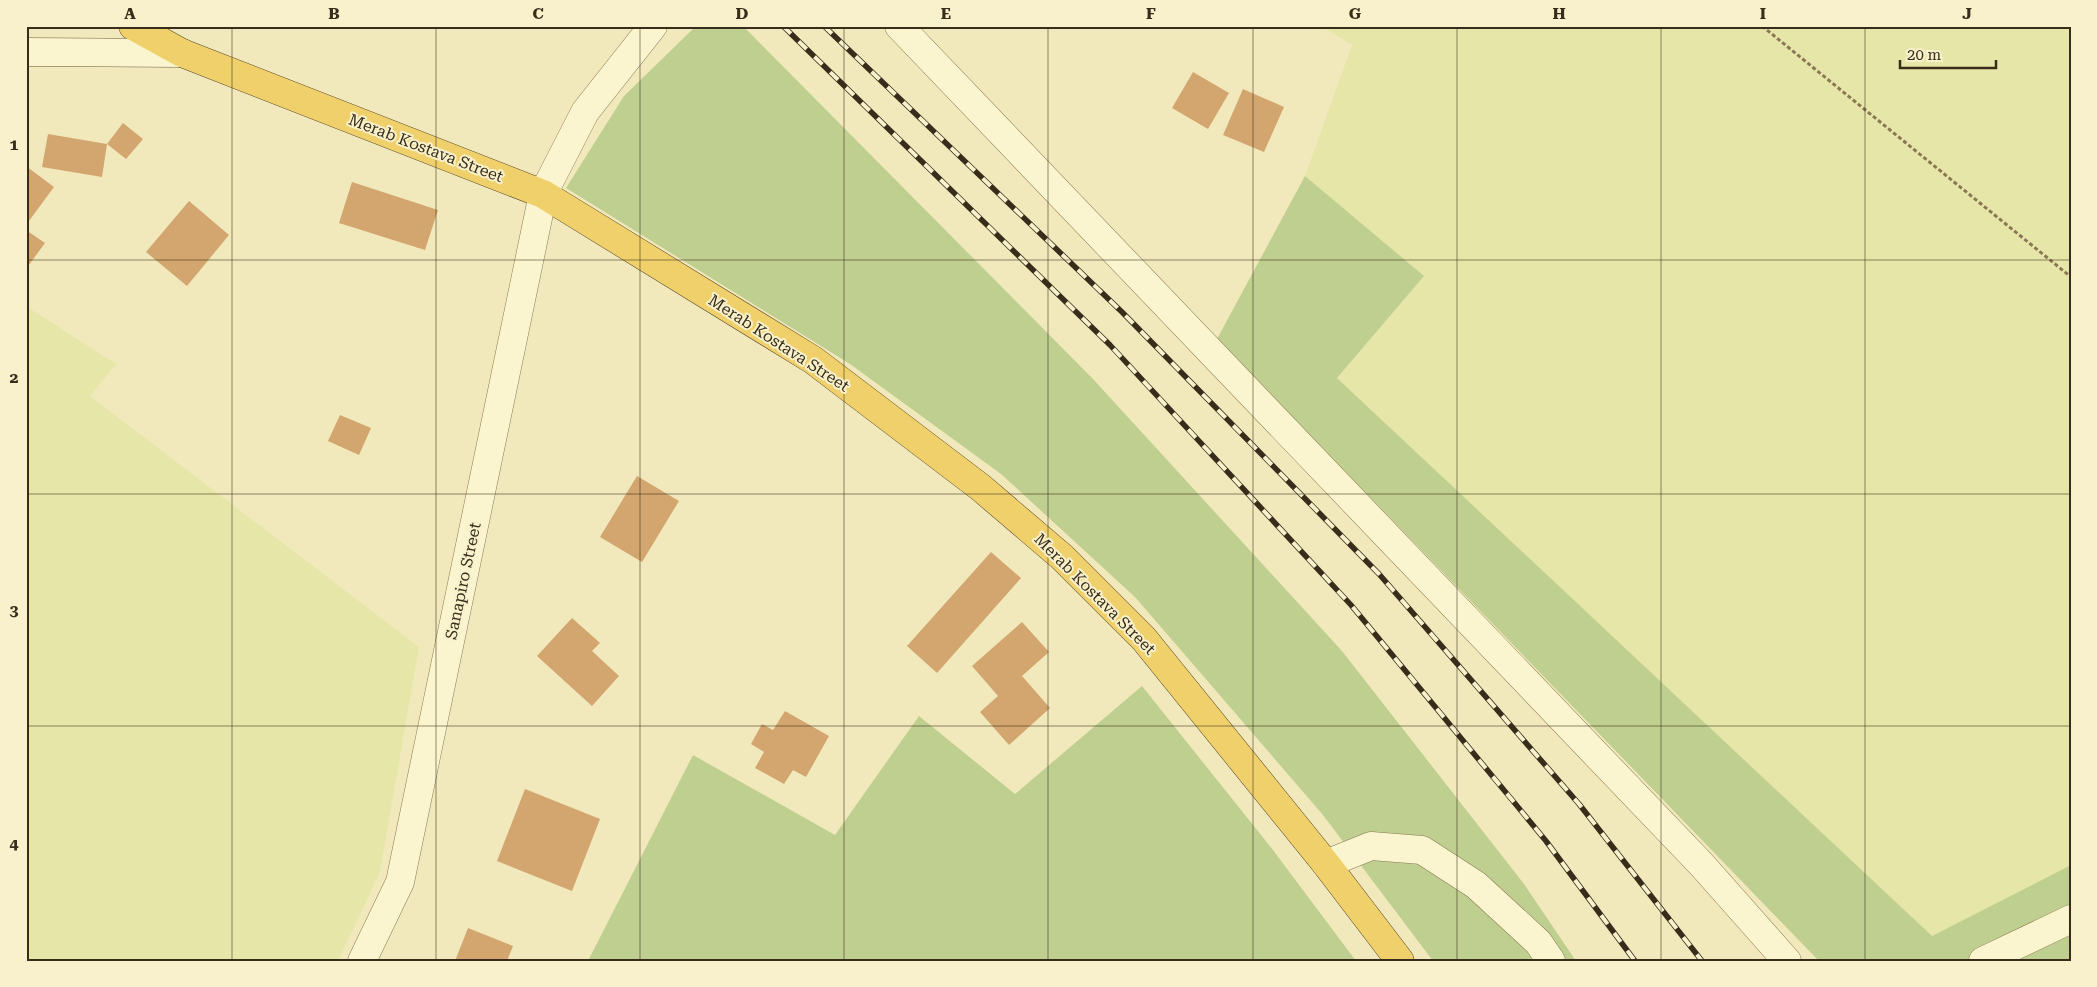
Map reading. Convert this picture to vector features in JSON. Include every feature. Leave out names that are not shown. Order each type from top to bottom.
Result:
[{"type":"highway","points":[[133,26],[182,53]]},
{"type":"highway","name":"Merab Kostava Street","points":[[182,53],[543,194],[813,360],[980,487],[1062,557],[1144,639],[1326,864],[1400,961]]},
{"type":"street","name":"Sanapiro Street","points":[[362,961],[400,882],[543,194],[585,112],[653,26]]},
{"type":"street","points":[[898,26],[1702,865],[1787,961]]},
{"type":"street","name":"Merab Kostava Street","points":[[26,52],[182,53]]},
{"type":"street","points":[[1326,864],[1371,846],[1422,850],[1476,885],[1538,942],[1550,961]]},
{"type":"street","points":[[1983,961],[2071,919]]},
{"type":"path","points":[[1762,26],[2071,277]]},
{"type":"shaded area","points":[[1321,26],[2071,26],[2071,865],[1932,936],[1337,378],[1424,276],[1305,176],[1352,45]]},
{"type":"shaded area","points":[[26,306],[116,364],[90,396],[419,647],[380,872],[338,961],[26,961]]},
{"type":"green space","points":[[696,26],[743,26],[1093,379],[1342,651],[1524,884],[1576,961],[1433,961],[1323,815],[1135,597],[1001,474],[850,364],[566,188],[624,96]]},
{"type":"green space","points":[[1305,176],[1424,276],[1337,378],[1932,936],[2071,865],[2071,961],[1819,961],[1217,339]]},
{"type":"green space","points":[[1142,686],[1273,850],[1356,961],[588,961],[693,755],[835,835],[919,716],[1015,794]]},
{"type":"building","points":[[1193,72],[1229,93],[1208,129],[1172,108]]},
{"type":"building","points":[[1243,89],[1284,107],[1264,152],[1223,135]]},
{"type":"building","points":[[123,123],[143,139],[126,159],[107,144]]},
{"type":"building","points":[[48,134],[107,144],[102,177],[42,167]]},
{"type":"building","points":[[26,166],[54,187],[26,225]]},
{"type":"building","points":[[352,182],[438,210],[425,250],[339,223]]},
{"type":"building","points":[[189,201],[229,235],[187,286],[146,252]]},
{"type":"building","points":[[26,230],[45,243],[26,269]]},
{"type":"building","points":[[340,415],[371,428],[359,455],[328,441]]},
{"type":"building","points":[[637,476],[679,501],[642,562],[600,537]]},
{"type":"building","points":[[991,552],[1021,578],[937,673],[907,646]]},
{"type":"building","points":[[572,618],[600,643],[592,651],[619,676],[592,706],[537,656]]},
{"type":"building","points":[[1022,622],[1049,652],[1022,676],[1050,708],[1009,745],[980,712],[998,696],[972,666]]},
{"type":"building","points":[[785,711],[829,736],[806,777],[793,770],[784,784],[755,768],[764,752],[751,744],[762,724],[773,730]]},
{"type":"building","points":[[525,789],[600,819],[572,891],[497,861]]},
{"type":"building","points":[[468,928],[513,946],[507,961],[455,961]]},
{"type":"railway","points":[[783,26],[1110,345],[1351,605],[1546,841],[1635,961]]},
{"type":"railway","points":[[824,26],[1122,312],[1379,574],[1579,804],[1702,961]]}]
